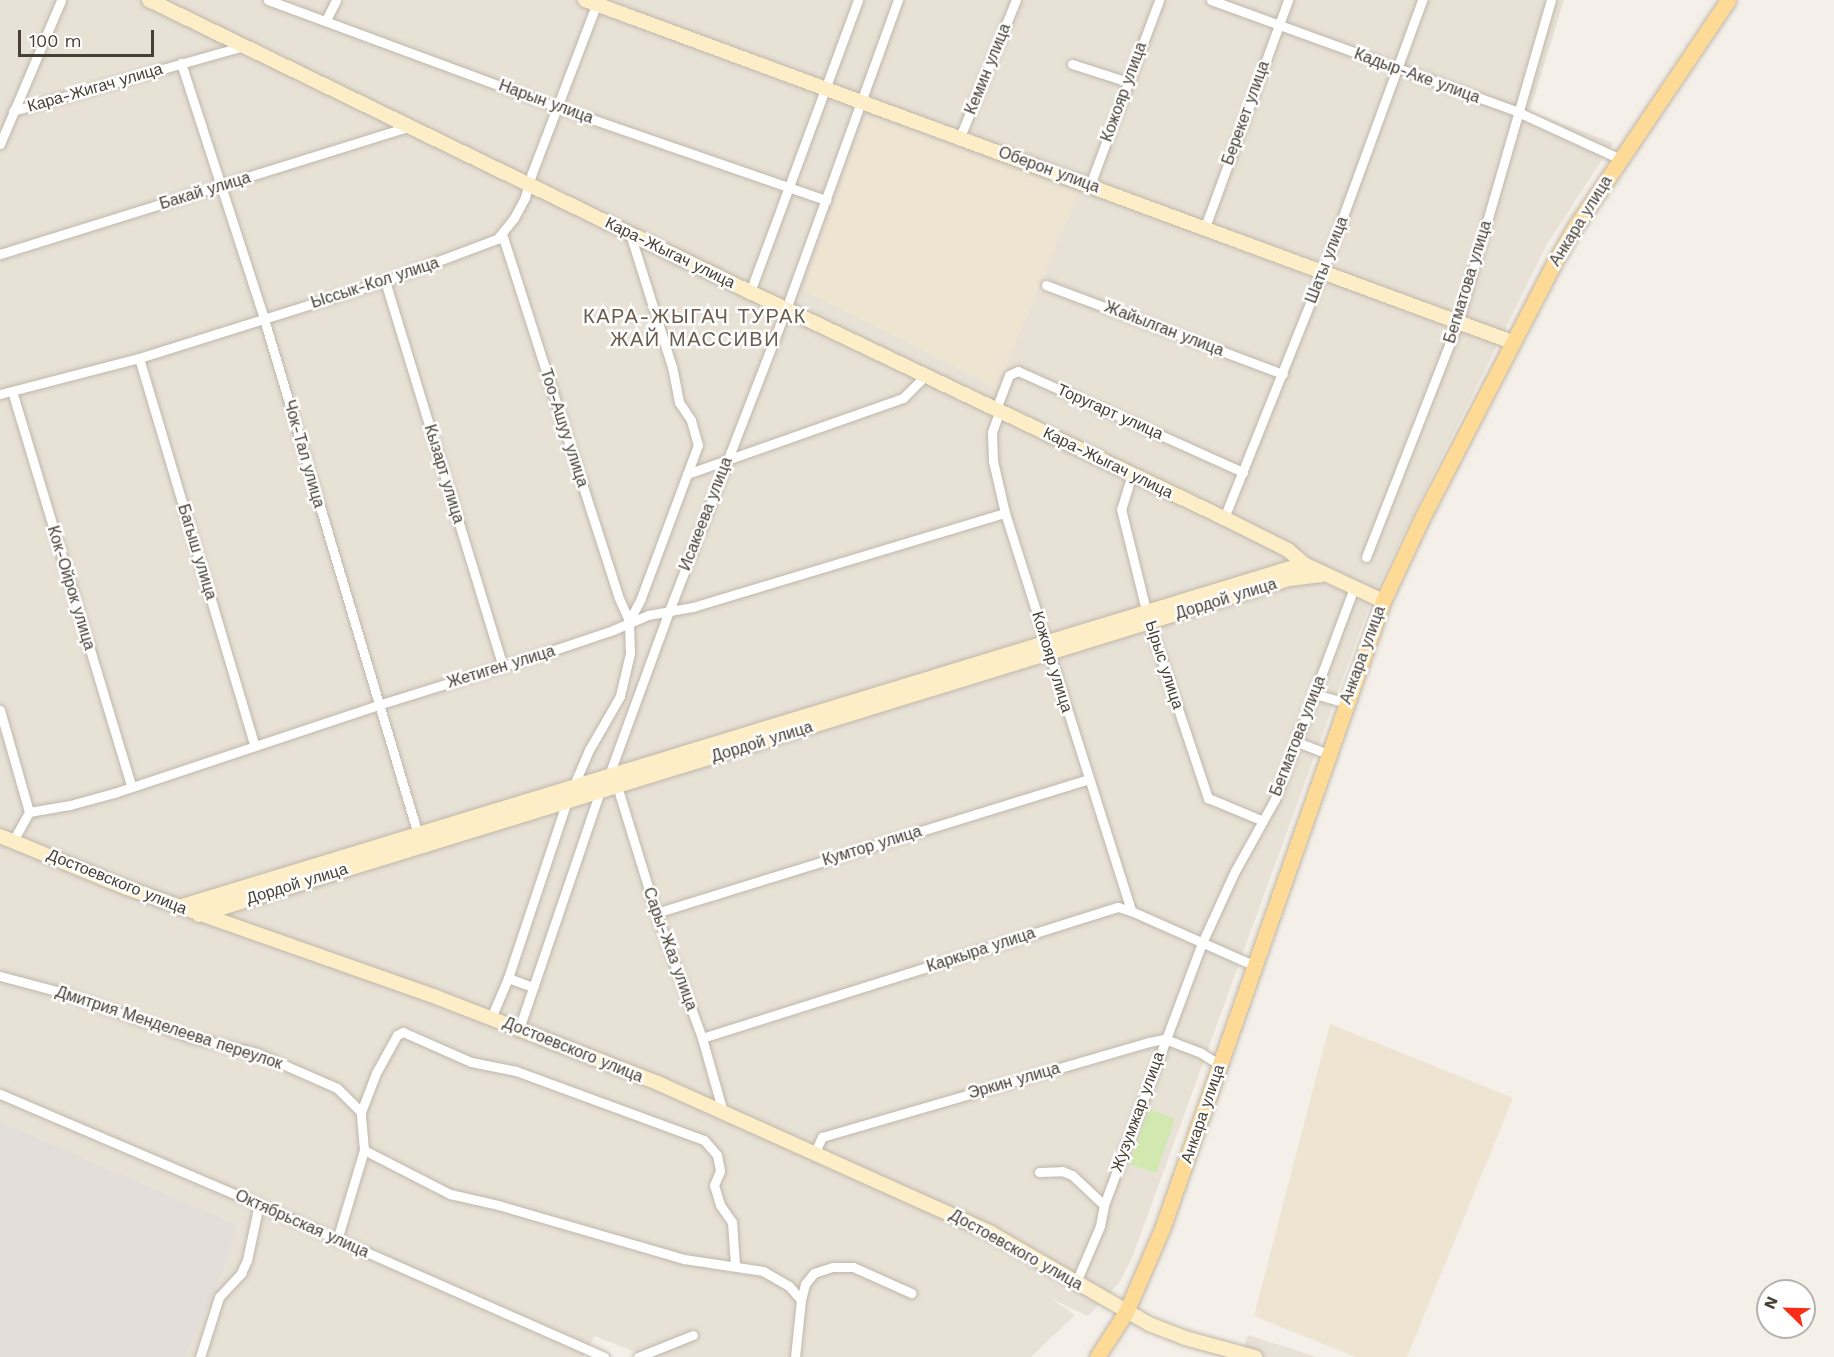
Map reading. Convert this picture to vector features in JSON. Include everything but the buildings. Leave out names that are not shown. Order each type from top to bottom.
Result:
[{"type":"main road","name":"Анкара улица","points":[[1097,1357],[1126,1312],[1162,1229],[1383,601],[1512,342],[1572,232],[1728,0]]},
{"type":"street","points":[[0,144],[60,0]]},
{"type":"street","name":"Кара-Жыгач улица","points":[[149,0],[750,292],[1224,518],[1290,561],[1304,564],[1383,601]]},
{"type":"street","name":"Нарын улица","points":[[268,0],[557,106],[826,200]]},
{"type":"street","points":[[326,20],[336,0]]},
{"type":"street","points":[[750,292],[858,0]]},
{"type":"street","name":"Исакеева улица","points":[[613,781],[669,611],[786,309],[898,0]]},
{"type":"street","name":"Кемин улица","points":[[960,137],[1016,0]]},
{"type":"street","name":"Кожояр улица","points":[[1090,185],[1159,0]]},
{"type":"street","name":"Кадыр-Аке улица","points":[[1211,0],[1518,112],[1620,159]]},
{"type":"street","name":"Берекет улица","points":[[1205,227],[1287,0]]},
{"type":"street","name":"Шаты улица","points":[[1224,518],[1323,271],[1422,0]]},
{"type":"street","name":"Бегматова улица","points":[[1366,557],[1458,322],[1551,0]]},
{"type":"street","name":"Оберон улица","points":[[593,1],[1512,342]]},
{"type":"street","name":"Ыссык-Кол улица","points":[[0,394],[139,358],[385,281],[487,244],[502,234],[525,197],[593,1]]},
{"type":"street","name":"Кара-Жигач улица","points":[[14,111],[245,46]]},
{"type":"street","name":"Чок-Тал улица","points":[[181,63],[264,319],[419,840]]},
{"type":"street","points":[[1072,63],[1128,82]]},
{"type":"street","name":"Бакай улица","points":[[0,254],[410,126]]},
{"type":"street","name":"Тоо-Ашуу улица","points":[[502,234],[618,596],[629,621]]},
{"type":"street","name":"Исакеева улица","points":[[491,1018],[508,978],[567,801],[589,750],[620,696],[630,653],[629,621],[641,598],[698,445],[696,432],[679,402],[674,387],[672,367],[630,234]]},
{"type":"street","name":"Кызарт улица","points":[[385,281],[503,666]]},
{"type":"street","name":"Жайылган улица","points":[[1046,285],[1283,374]]},
{"type":"street","name":"Багыш улица","points":[[139,358],[255,746]]},
{"type":"street","name":"Торугарт улица","points":[[998,409],[1009,375],[1018,371],[1243,472]]},
{"type":"street","points":[[687,474],[903,398],[926,375]]},
{"type":"street","name":"Кок-Ойрок улица","points":[[12,391],[131,786]]},
{"type":"street","name":"Кожояр улица","points":[[998,409],[992,432],[993,461],[1005,513],[1131,911]]},
{"type":"street","name":"Ырыс улица","points":[[1132,474],[1121,509],[1148,616],[1208,798],[1261,820]]},
{"type":"street","name":"Жетиген улица","points":[[29,812],[70,805],[114,793],[613,630],[629,621],[693,607],[1005,513]]},
{"type":"street","name":"Дордой улица","points":[[1148,616],[1290,561]]},
{"type":"street","name":"Дордой улица","points":[[199,915],[574,786],[613,781],[1148,616],[1289,579],[1326,574]]},
{"type":"street","name":"Бегматова улица","points":[[1202,944],[1261,820],[1275,799],[1354,588]]},
{"type":"street","points":[[1315,693],[1346,703]]},
{"type":"street","points":[[0,710],[29,812],[7,838]]},
{"type":"street","points":[[1297,742],[1328,754]]},
{"type":"street","name":"Кумтор улица","points":[[656,914],[1088,779]]},
{"type":"street","name":"Дордой улица","points":[[179,907],[205,898],[567,801],[600,791],[613,781]]},
{"type":"street","name":"Сары-Жаз улица","points":[[613,781],[656,914],[702,1038],[723,1112]]},
{"type":"street","points":[[519,1029],[600,791]]},
{"type":"street","name":"Достоевского улица","points":[[7,838],[199,915],[491,1018],[723,1112],[991,1233],[1126,1312],[1185,1338],[1255,1357]]},
{"type":"street","points":[[199,915],[205,898]]},
{"type":"street","points":[[230,904],[224,913],[231,926]]},
{"type":"street","name":"Каркыра улица","points":[[702,1038],[1118,907],[1255,966]]},
{"type":"street","name":"Жузумжар улица","points":[[1076,1282],[1100,1226],[1104,1205],[1202,944]]},
{"type":"street","name":"Дмитрия Менделеева переулок","points":[[0,976],[60,992],[189,1037],[257,1053],[337,1088],[361,1112]]},
{"type":"street","points":[[508,978],[533,987]]},
{"type":"street","points":[[337,1240],[364,1150],[361,1112],[381,1063],[397,1035],[403,1032],[471,1062],[516,1071],[704,1140],[717,1155],[720,1171],[714,1185],[720,1205],[732,1222],[735,1265]]},
{"type":"street","points":[[1165,1040],[1201,1053],[1220,1065]]},
{"type":"street","name":"Эркин улица","points":[[814,1154],[822,1137],[1165,1040]]},
{"type":"street","name":"Октябрьская улица","points":[[0,1094],[259,1204],[604,1357]]},
{"type":"street","points":[[364,1150],[450,1194],[498,1205],[684,1259],[763,1271],[789,1286],[801,1300]]},
{"type":"street","points":[[1039,1172],[1062,1171],[1072,1175],[1104,1205]]},
{"type":"street","points":[[200,1357],[219,1297],[241,1273],[247,1260],[259,1204]]},
{"type":"street","points":[[795,1357],[801,1300],[805,1284],[814,1273],[833,1267],[853,1267],[911,1293]]},
{"type":"street","points":[[638,1357],[693,1335]]},
{"type":"shaded area","name":"КАРА-ЖЫГАЧ ТУРАК ЖАЙ МАССИВИ","points":[[0,0],[1564,0],[1530,111],[1613,143],[1546,246],[1372,598],[1132,1258],[1119,1283],[1088,1316],[1050,1298],[1075,1315],[1031,1357],[648,1357],[595,1336],[583,1357],[0,1357]]},
{"type":"shaded area","points":[[866,115],[1079,192],[997,388],[803,290]]},
{"type":"shaded area","points":[[1330,1024],[1513,1098],[1407,1357],[1356,1357],[1254,1316]]},
{"type":"shaded area","points":[[0,1122],[237,1225],[230,1243],[234,1245],[185,1357],[0,1357]]},
{"type":"shaded area","points":[[1248,1335],[1317,1357],[1240,1357]]},
{"type":"green space","points":[[1149,1109],[1175,1119],[1156,1173],[1129,1164]]},
{"type":"district","name":"КАРА-ЖЫГАЧ ТУРАК ЖАЙ МАССИВИ","points":[[695,328]]}]
